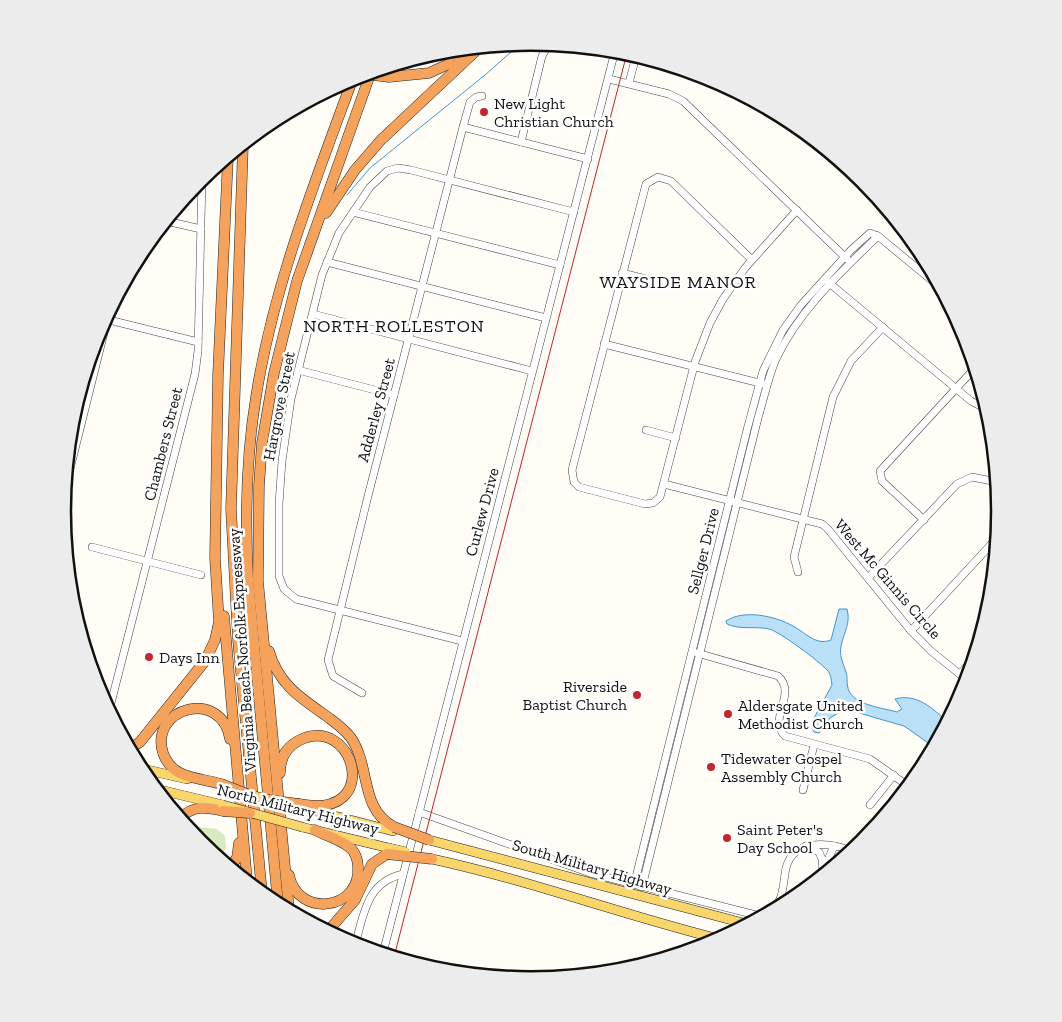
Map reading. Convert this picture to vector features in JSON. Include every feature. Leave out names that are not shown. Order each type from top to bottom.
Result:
[{"type":"highway","points":[[308,250],[331,205],[355,170],[381,140],[472,55]]},
{"type":"highway","points":[[382,76],[420,75],[441,69],[468,56]]},
{"type":"highway","points":[[287,900],[260,606],[258,512],[264,434],[270,391],[284,330],[308,250],[368,81]]},
{"type":"highway","name":"Virginia Beach-Norfolk Expressway","points":[[277,894],[248,579],[247,526],[250,446],[257,387],[274,310],[291,253],[349,89]]},
{"type":"highway","name":"Virginia Beach-Norfolk Expressway","points":[[243,153],[230,509],[235,606],[261,883]]},
{"type":"highway","points":[[136,745],[172,703],[205,660],[213,646],[220,612],[215,558],[218,375],[228,165]]},
{"type":"highway","points":[[224,169],[226,199]]},
{"type":"highway","points":[[217,524],[246,872]]},
{"type":"highway","points":[[260,606],[269,651],[282,680],[296,695],[339,726],[351,738],[359,755],[374,810],[380,819],[393,829],[429,840]]},
{"type":"highway","points":[[238,778],[229,735],[222,720],[206,710],[192,708],[181,712],[172,719],[165,728],[162,739],[165,756],[172,767],[180,774],[252,796]]},
{"type":"highway","points":[[268,800],[299,806],[327,806],[339,800],[349,791],[353,779],[352,764],[346,752],[338,744],[326,738],[313,737],[299,740],[286,751],[280,764],[280,814]]},
{"type":"highway","points":[[233,861],[239,851],[240,802]]},
{"type":"highway","points":[[185,814],[199,808],[223,808],[250,813]]},
{"type":"highway","points":[[283,844],[290,881],[298,893],[306,900],[317,904],[336,902],[347,896],[354,886],[358,875],[358,863],[350,847],[315,830]]},
{"type":"highway","points":[[333,925],[355,900],[372,864],[388,851],[436,860]]},
{"type":"main road","name":"North Military Highway","points":[[152,771],[221,786]]},
{"type":"main road","name":"North Military Highway","points":[[167,792],[223,808]]},
{"type":"main road","name":"North Military Highway","points":[[252,796],[268,800]]},
{"type":"main road","name":"North Military Highway","points":[[299,806],[393,829]]},
{"type":"main road","name":"North Military Highway","points":[[250,813],[388,851]]},
{"type":"main road","name":"South Military Highway","points":[[429,840],[505,858],[648,899],[738,921]]},
{"type":"main road","name":"South Military Highway","points":[[436,860],[534,885],[609,910],[707,936]]},
{"type":"main road","points":[[684,930],[703,938]]},
{"type":"street","points":[[521,142],[545,51]]},
{"type":"street","name":"Curlew Drive","points":[[384,946],[613,59]]},
{"type":"street","points":[[629,84],[634,63]]},
{"type":"street","points":[[609,79],[669,94],[683,101],[851,263]]},
{"type":"street","name":"Adderley Street","points":[[362,693],[336,679],[328,666],[394,395],[463,127],[470,102],[476,97],[482,96]]},
{"type":"street","points":[[463,127],[588,159]]},
{"type":"street","name":"Hargrove Street","points":[[449,180],[398,168],[386,170],[370,186],[336,239],[327,262],[298,370],[282,461],[278,559],[279,580],[287,594],[296,599],[462,641]]},
{"type":"street","points":[[752,260],[672,182],[663,178],[650,180],[644,188],[572,470],[572,478],[579,487],[645,504],[653,503],[660,497],[694,366],[718,308],[732,284],[797,210]]},
{"type":"street","points":[[449,180],[574,212]]},
{"type":"street","name":"Chambers Street","points":[[112,699],[195,374],[198,342],[202,190]]},
{"type":"street","points":[[353,212],[560,265]]},
{"type":"street","points":[[173,223],[201,230]]},
{"type":"street","name":"Sellger Drive","points":[[634,885],[643,847],[690,692],[696,653],[763,384],[796,324],[845,257],[868,234],[878,236]]},
{"type":"street","points":[[878,236],[925,275]]},
{"type":"street","name":"Sellger Drive","points":[[828,282],[851,263],[878,236]]},
{"type":"street","points":[[327,262],[546,318]]},
{"type":"street","points":[[622,273],[658,282]]},
{"type":"street","points":[[828,282],[956,388],[978,403]]},
{"type":"street","points":[[313,314],[532,371]]},
{"type":"street","points":[[112,322],[198,342]]},
{"type":"street","points":[[798,572],[794,557],[802,518],[826,422],[837,387],[851,362],[883,327]]},
{"type":"street","points":[[604,344],[763,384]]},
{"type":"street","points":[[77,441],[94,369]]},
{"type":"street","points":[[298,370],[394,395]]},
{"type":"street","points":[[924,520],[882,481],[880,471],[969,374]]},
{"type":"street","points":[[646,430],[676,438]]},
{"type":"street","points":[[868,578],[961,481],[976,477],[990,480]]},
{"type":"street","name":"West Mc Ginnis Circle","points":[[664,484],[802,518],[827,528],[911,631],[960,674]]},
{"type":"street","points":[[911,631],[989,546]]},
{"type":"street","points":[[92,547],[200,575]]},
{"type":"street","points":[[696,653],[778,676],[784,683],[786,691],[778,722],[779,729],[788,738],[870,759],[902,782]]},
{"type":"street","name":"Sellger Drive","points":[[668,766],[682,690],[696,653]]},
{"type":"street","points":[[682,690],[690,692]]},
{"type":"street","points":[[803,790],[814,745]]},
{"type":"street","points":[[870,805],[894,775]]},
{"type":"street","name":"Sellger Drive","points":[[642,887],[661,792]]},
{"type":"street","points":[[419,812],[565,865],[634,885],[752,914]]},
{"type":"street","points":[[781,896],[789,860],[798,850],[815,844],[843,848]]},
{"type":"street","points":[[806,846],[819,852],[822,859],[821,867]]},
{"type":"street","points":[[826,864],[834,846]]},
{"type":"street","points":[[643,847],[651,849]]},
{"type":"street","points":[[358,937],[372,895],[379,884],[389,877],[402,876]]},
{"type":"green space","points":[[198,827],[217,829],[225,836],[226,848],[223,852],[206,836]]},
{"type":"water","points":[[839,609],[847,609],[848,623],[841,646],[841,653],[847,674],[848,688],[852,696],[863,703],[897,712],[902,709],[895,699],[910,698],[924,703],[941,717],[928,743],[904,726],[845,709],[830,718],[819,733],[814,732],[812,728],[814,718],[832,685],[828,672],[799,647],[774,631],[764,628],[732,626],[727,624],[726,621],[742,615],[759,615],[786,622],[816,640],[831,640]]},
{"type":"waterway","points":[[347,195],[370,168],[511,52]]},
{"type":"tram line","points":[[396,950],[625,61]]},
{"type":"place","name":"New Light Christian Church","points":[[484,112]]},
{"type":"place","name":"Days Inn","points":[[149,657]]},
{"type":"place","name":"Riverside Baptist Church","points":[[637,695]]},
{"type":"place","name":"Aldersgate United Methodist Church","points":[[728,714]]},
{"type":"place","name":"Tidewater Gospel Assembly Church","points":[[711,767]]},
{"type":"place","name":"Saint Peter's Day School","points":[[727,838]]},
{"type":"district","name":"WAYSIDE MANOR","points":[[678,282]]},
{"type":"district","name":"NORTH ROLLESTON","points":[[394,326]]}]
